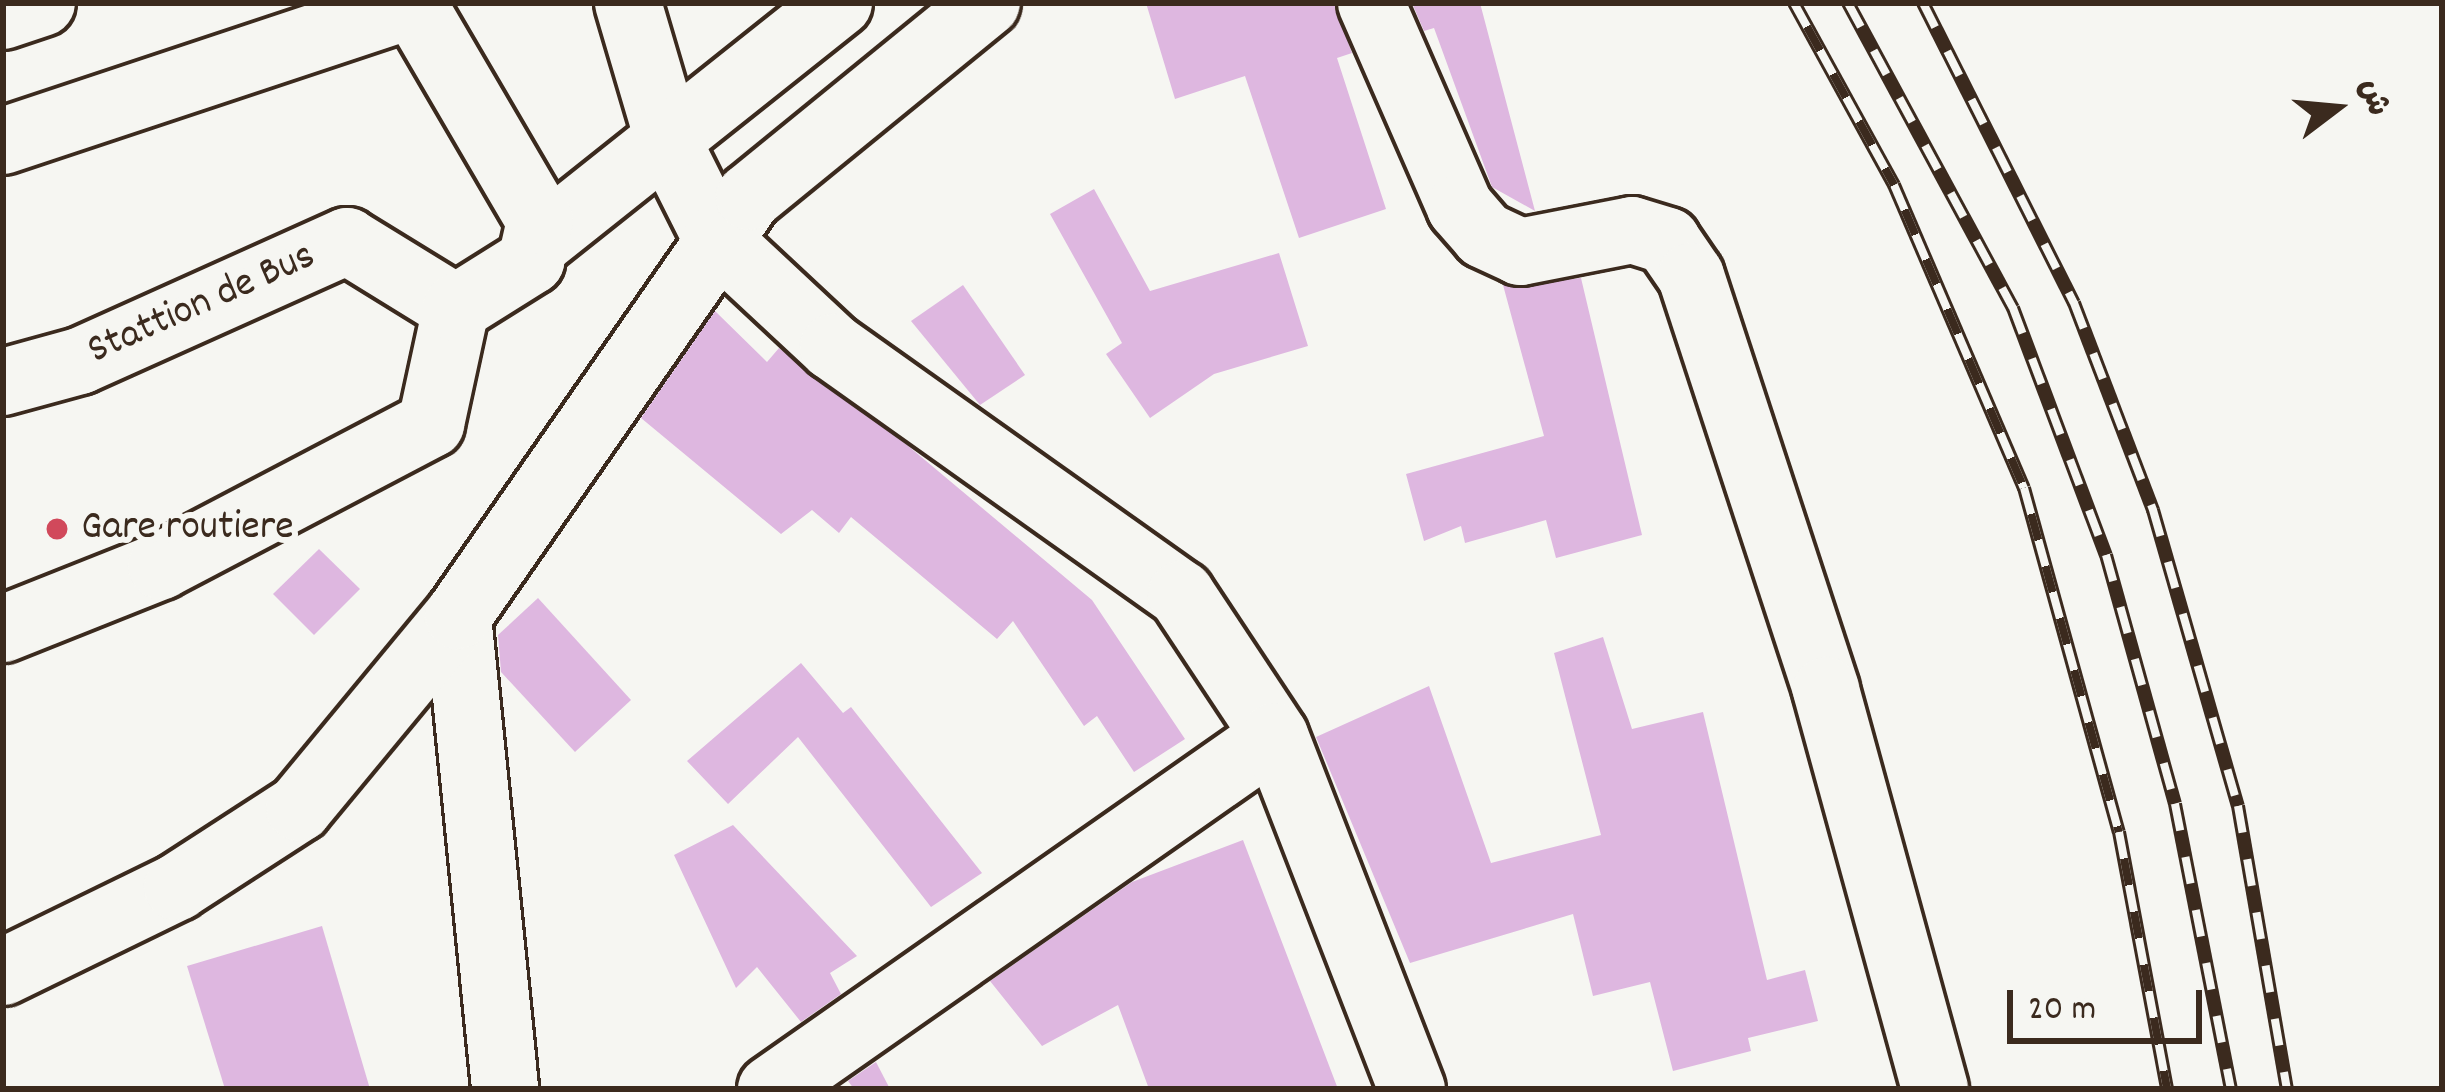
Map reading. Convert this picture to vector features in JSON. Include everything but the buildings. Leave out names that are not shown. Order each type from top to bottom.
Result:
[{"type":"street","points":[[3,16],[41,3]]},
{"type":"street","points":[[628,3],[670,146],[716,238],[833,347],[1180,594],[1275,736],[1412,1089]]},
{"type":"street","points":[[3,629],[161,566],[431,424],[456,308],[531,261],[540,241],[670,146],[839,3]]},
{"type":"street","points":[[3,972],[177,886],[299,808],[458,616],[716,238],[787,159],[986,3]]},
{"type":"street","points":[[1371,3],[1460,207],[1484,235],[1520,252],[1632,230],[1667,241],[1691,276],[1826,689],[1921,1086]]},
{"type":"street","points":[[3,141],[415,4],[533,204],[540,241]]},
{"type":"street","name":"Stattion de Bus","points":[[3,382],[80,361],[347,242],[456,308]]},
{"type":"street","points":[[458,616],[505,1089]]},
{"type":"street","points":[[772,1089],[1275,736]]},
{"type":"railway","points":[[1794,3],[1894,185],[2024,488],[2119,832],[2167,1089]]},
{"type":"railway","points":[[1848,3],[2013,308],[2106,555],[2175,804],[2231,1089]]},
{"type":"railway","points":[[1923,3],[2074,303],[2153,510],[2238,806],[2287,1089]]},
{"type":"place","name":"Gare routiere","points":[[57,529]]}]
